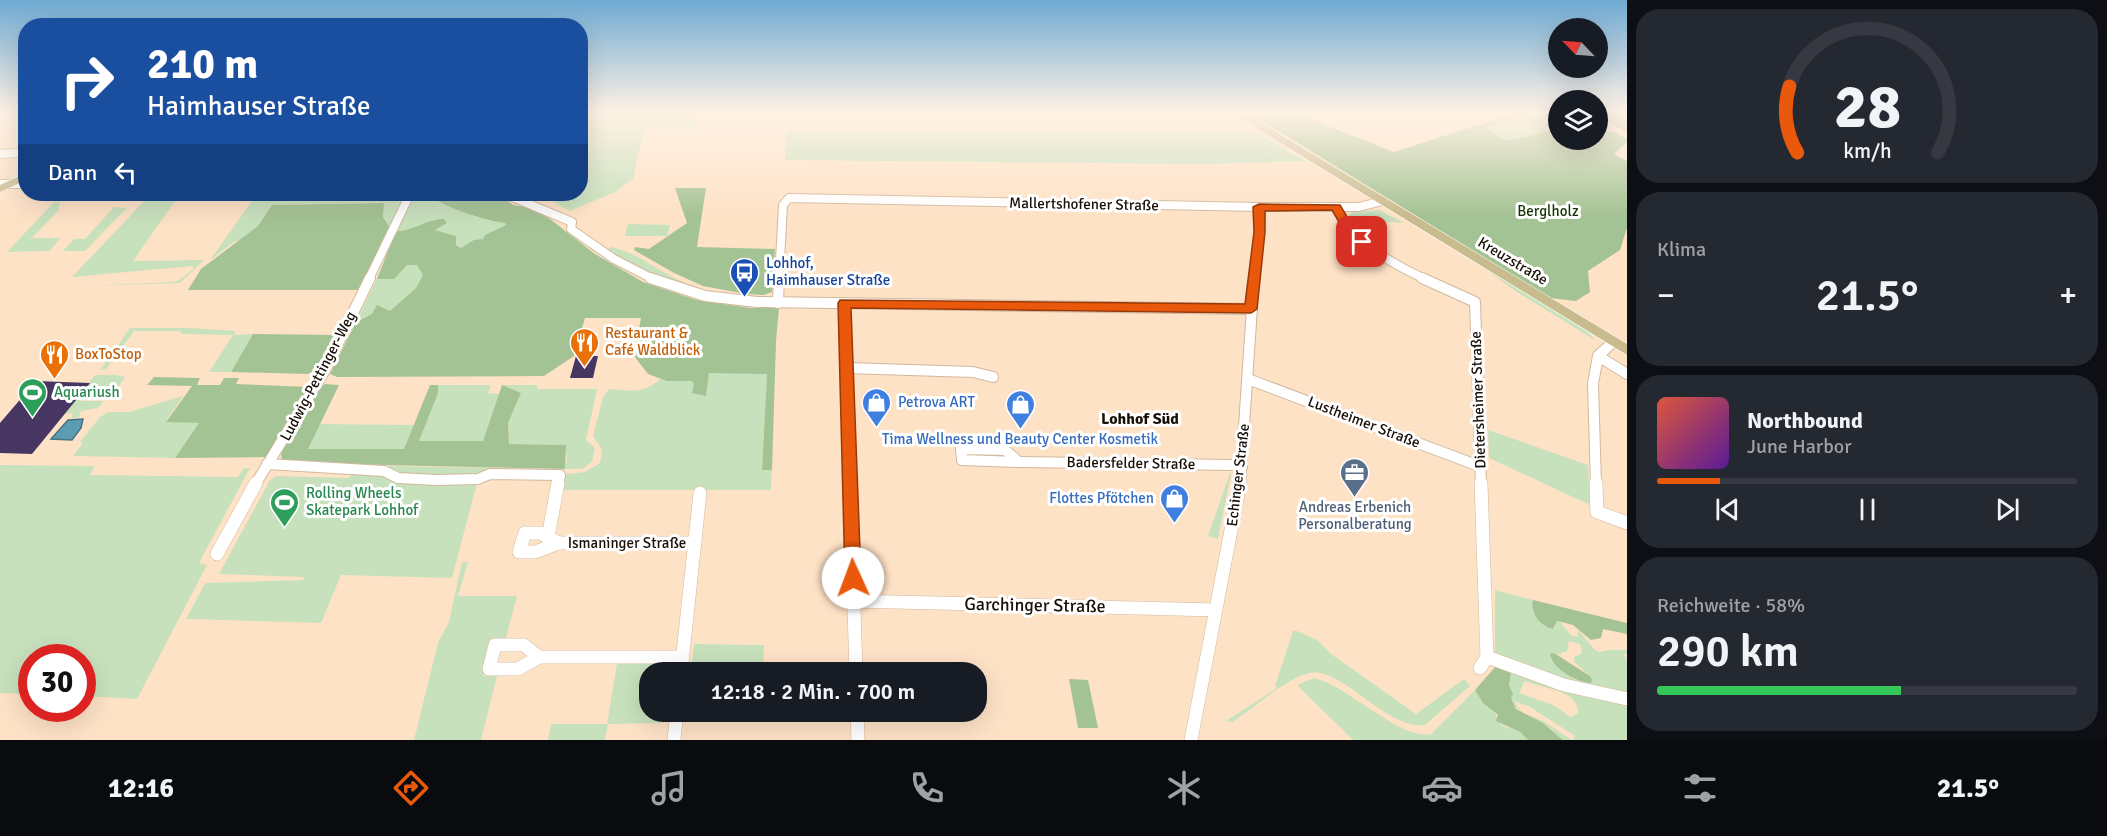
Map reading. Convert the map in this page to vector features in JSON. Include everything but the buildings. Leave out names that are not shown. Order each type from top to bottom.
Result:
[{"type":"main road","name":"Kreuzstraße","points":[[1292,147],[1358,189],[1382,201],[1627,350]]},
{"type":"main road","points":[[3,185],[18,179]]},
{"type":"street","points":[[0,154],[18,153]]},
{"type":"street","points":[[3,185],[18,184]]},
{"type":"street","name":"Mallertshofener Straße","points":[[778,303],[783,205],[786,199],[1259,207],[1359,207],[1382,201]]},
{"type":"street","name":"Ludwig-Pettinger-Weg","points":[[217,554],[267,464],[276,454],[325,370],[407,201]]},
{"type":"street","points":[[522,201],[572,222],[571,229],[627,268],[661,284],[711,298],[778,303],[1251,309]]},
{"type":"street","name":"Echinger Straße","points":[[1191,740],[1242,467],[1251,309],[1260,232],[1259,207]]},
{"type":"street","name":"Dietersheimer Straße","points":[[1336,207],[1351,232],[1362,242],[1406,270],[1475,302],[1484,662],[1627,699]]},
{"type":"street","points":[[844,303],[856,662]]},
{"type":"street","points":[[1613,342],[1598,356],[1593,384],[1597,512],[1627,523]]},
{"type":"street","points":[[1598,356],[1627,374]]},
{"type":"street","points":[[846,368],[973,372],[993,377]]},
{"type":"street","name":"Lustheimer Straße","points":[[1248,379],[1479,466]]},
{"type":"street","name":"Badersfelder Straße","points":[[1019,462],[1234,465],[1242,467]]},
{"type":"street","name":"Ismaninger Straße","points":[[267,464],[384,471],[398,478],[437,480],[478,479],[490,474],[560,475],[553,540],[695,543]]},
{"type":"street","name":"Ismaninger Straße","points":[[682,662],[700,493]]},
{"type":"street","name":"Garchinger Straße","points":[[854,601],[1216,610]]},
{"type":"street","points":[[539,657],[683,657]]},
{"type":"street","points":[[674,740],[676,722]]},
{"type":"street","points":[[857,722],[858,740]]},
{"type":"green space","points":[[588,147],[640,147],[633,179],[615,192],[570,211],[552,201],[588,201]]},
{"type":"green space","points":[[785,147],[1280,147],[1305,161],[1202,164],[785,160]]},
{"type":"green space","name":"Berglholz","points":[[1303,147],[1380,147],[1394,152],[1411,147],[1548,147],[1548,150],[1608,150],[1608,147],[1622,147],[1614,154],[1627,161],[1627,228],[1620,250],[1588,271],[1590,292],[1576,301],[1550,298]]},
{"type":"green space","points":[[675,188],[706,188],[697,247],[775,249],[772,292],[764,295],[746,294],[703,286],[674,273],[634,250],[635,247],[649,249],[687,223]]},
{"type":"green space","points":[[144,201],[175,201],[133,261],[204,260],[180,283],[82,286],[174,282],[193,269],[193,266],[72,277]]},
{"type":"green space","points":[[252,201],[404,201],[390,228],[383,217],[384,203],[272,205],[258,226],[243,239],[234,242],[210,260]]},
{"type":"green space","points":[[411,201],[438,201],[481,218],[507,225],[486,235],[484,239],[461,248],[456,245],[456,236],[435,230],[447,223],[435,219],[418,228],[396,231]]},
{"type":"green space","points":[[438,201],[508,201],[513,205],[530,208],[550,219],[595,254],[643,282],[696,300],[751,308],[779,308],[772,470],[762,470],[767,374],[709,373],[706,396],[692,393],[694,384],[692,381],[667,381],[648,374],[634,356],[641,318],[585,318],[574,356],[544,376],[337,377],[330,374],[356,322],[372,314],[377,305],[390,311],[416,288],[423,275],[417,265],[407,265],[394,279],[377,279],[396,231],[444,219],[447,223],[435,230],[456,236],[456,245],[461,248],[474,240],[483,239],[485,235],[506,225]]},
{"type":"green space","points":[[54,202],[60,202],[58,211],[32,238],[60,238],[50,251],[7,252]]},
{"type":"green space","points":[[384,203],[383,217],[390,228],[359,290],[188,290],[201,269],[258,226],[272,205]]},
{"type":"green space","points":[[114,207],[127,208],[85,251],[63,251],[74,239],[85,239]]},
{"type":"green space","points":[[1380,210],[1404,223],[1349,219],[1348,216],[1352,212]]},
{"type":"green space","points":[[628,224],[670,225],[667,236],[625,236]]},
{"type":"green space","points":[[611,247],[634,255],[686,283],[740,299],[669,284],[606,250]]},
{"type":"green space","points":[[407,265],[417,265],[424,275],[416,288],[390,311],[372,314],[356,322],[377,279],[385,279],[401,273]]},
{"type":"green space","points":[[1480,265],[1588,332],[1595,340],[1517,292]]},
{"type":"green space","points":[[130,328],[190,328],[235,331],[234,335],[253,334],[231,372],[209,372],[233,335],[182,334],[180,331],[134,331],[106,369],[100,370]]},
{"type":"green space","points":[[253,334],[336,335],[317,369],[308,374],[231,372]]},
{"type":"green space","points":[[708,373],[767,373],[762,469],[772,470],[771,490],[561,490],[566,474],[585,472],[600,463],[602,450],[593,436],[603,397],[609,389],[643,389],[662,378],[667,381],[692,381],[706,396]]},
{"type":"green space","points":[[95,375],[125,377],[112,396],[86,396],[80,401],[103,401],[98,408],[81,411],[79,417],[71,418],[73,413],[65,414]]},
{"type":"green space","points":[[154,377],[200,378],[197,385],[220,385],[224,378],[239,378],[236,384],[308,387],[268,457],[175,458],[199,423],[166,422],[192,386],[147,385]]},
{"type":"green space","points":[[325,384],[339,385],[308,449],[404,449],[430,385],[438,385],[438,393],[419,441],[483,441],[502,385],[521,393],[508,423],[509,444],[566,445],[565,469],[287,463],[282,460],[281,454],[315,390]]},
{"type":"green space","points":[[438,385],[491,385],[488,393],[499,394],[483,441],[419,441]]},
{"type":"green space","points":[[502,385],[537,385],[537,389],[597,389],[586,440],[595,448],[592,462],[582,469],[565,469],[567,461],[565,445],[509,444],[508,423],[521,393]]},
{"type":"green space","points":[[183,396],[166,421],[199,423],[175,458],[73,456],[83,443],[80,442],[100,417],[108,412],[129,412]]},
{"type":"green space","points":[[319,424],[414,425],[404,449],[307,449]]},
{"type":"green space","points":[[1488,430],[1588,465],[1590,505],[1489,458]]},
{"type":"green space","points":[[0,465],[95,466],[90,475],[238,477],[244,468],[250,468],[199,563],[207,565],[137,699],[96,697],[96,644],[18,644],[18,694],[0,693]]},
{"type":"green space","points":[[387,466],[502,468],[476,476],[401,474]]},
{"type":"green space","points":[[352,474],[477,483],[452,578],[341,575],[321,623],[186,619],[205,583],[303,580],[304,577],[219,574],[270,480],[277,476],[348,478]]},
{"type":"green space","points":[[1231,474],[1218,539],[1208,536]]},
{"type":"green space","points":[[462,562],[468,562],[458,596],[517,596],[506,638],[493,639],[483,676],[497,676],[481,740],[414,740],[438,643],[449,622]]},
{"type":"green space","points":[[1495,590],[1533,600],[1533,612],[1545,626],[1555,628],[1555,622],[1560,622],[1571,635],[1578,637],[1578,630],[1595,650],[1600,652],[1627,650],[1627,654],[1624,654],[1627,659],[1627,696],[1615,695],[1503,659],[1495,653]],"holes":[[[1569,641],[1580,644],[1582,653],[1574,657],[1574,662],[1590,676],[1591,683],[1569,676],[1554,653],[1561,655],[1562,652],[1567,652]]]},
{"type":"green space","points":[[1533,600],[1627,623],[1627,634],[1603,629],[1601,638],[1591,640],[1573,625],[1557,621],[1553,629],[1540,622],[1533,610]]},
{"type":"green space","points":[[1293,631],[1317,640],[1331,654],[1416,714],[1464,679],[1470,686],[1425,725],[1411,724],[1381,709],[1336,679],[1322,673],[1310,673],[1281,687],[1232,722],[1226,721],[1277,688],[1275,686]]},
{"type":"green space","points":[[694,644],[764,645],[763,662],[692,662]]},
{"type":"green space","points":[[1554,653],[1590,676],[1591,683],[1572,677],[1560,670],[1552,660],[1550,654]]},
{"type":"green space","points":[[617,663],[639,663],[639,722],[663,723],[608,724],[605,740],[548,740],[551,724],[607,724]]},
{"type":"green space","points":[[1496,666],[1511,672],[1509,685],[1516,709],[1543,723],[1563,740],[1528,740],[1520,732],[1496,721],[1498,715],[1483,703],[1475,690]]},
{"type":"green space","points":[[1511,672],[1627,702],[1627,740],[1573,740],[1575,736],[1530,707],[1514,701],[1521,711],[1518,709],[1510,699]],"holes":[[[1525,681],[1566,694],[1577,705],[1578,713],[1571,717],[1553,705],[1519,693]]]},
{"type":"green space","points":[[1314,678],[1343,691],[1389,721],[1418,734],[1431,734],[1475,690],[1496,715],[1501,725],[1520,732],[1528,740],[1353,740],[1297,685]]},
{"type":"green space","points":[[1069,679],[1088,680],[1098,728],[1078,728]]},
{"type":"green space","points":[[1524,713],[1543,721],[1572,740],[1563,740],[1547,726]]},
{"type":"water","points":[[83,419],[81,428],[72,440],[51,439],[68,420]]},
{"type":"place","name":"Lohhof, Haimhauser Straße","points":[[745,298]]},
{"type":"place","name":"Restaurant & Café Waldblick","points":[[584,368]]},
{"type":"place","name":"BoxToStop","points":[[54,380]]},
{"type":"place","name":"Aquariush","points":[[33,418]]},
{"type":"place","name":"Petrova ART","points":[[877,428]]},
{"type":"place","name":"Tima Wellness und Beauty Center Kosmetik","points":[[1020,430]]},
{"type":"place","name":"Andreas Erbenich Personalberatung","points":[[1355,498]]},
{"type":"place","name":"Flottes Pfötchen","points":[[1175,524]]},
{"type":"place","name":"Rolling Wheels Skatepark Lohhof","points":[[285,528]]},
{"type":"district","name":"Lohhof Süd","points":[[1140,418]]},
{"type":"route","points":[[853,578],[844,303],[1251,309],[1260,232],[1259,207],[1336,207],[1351,232],[1362,242]]}]
